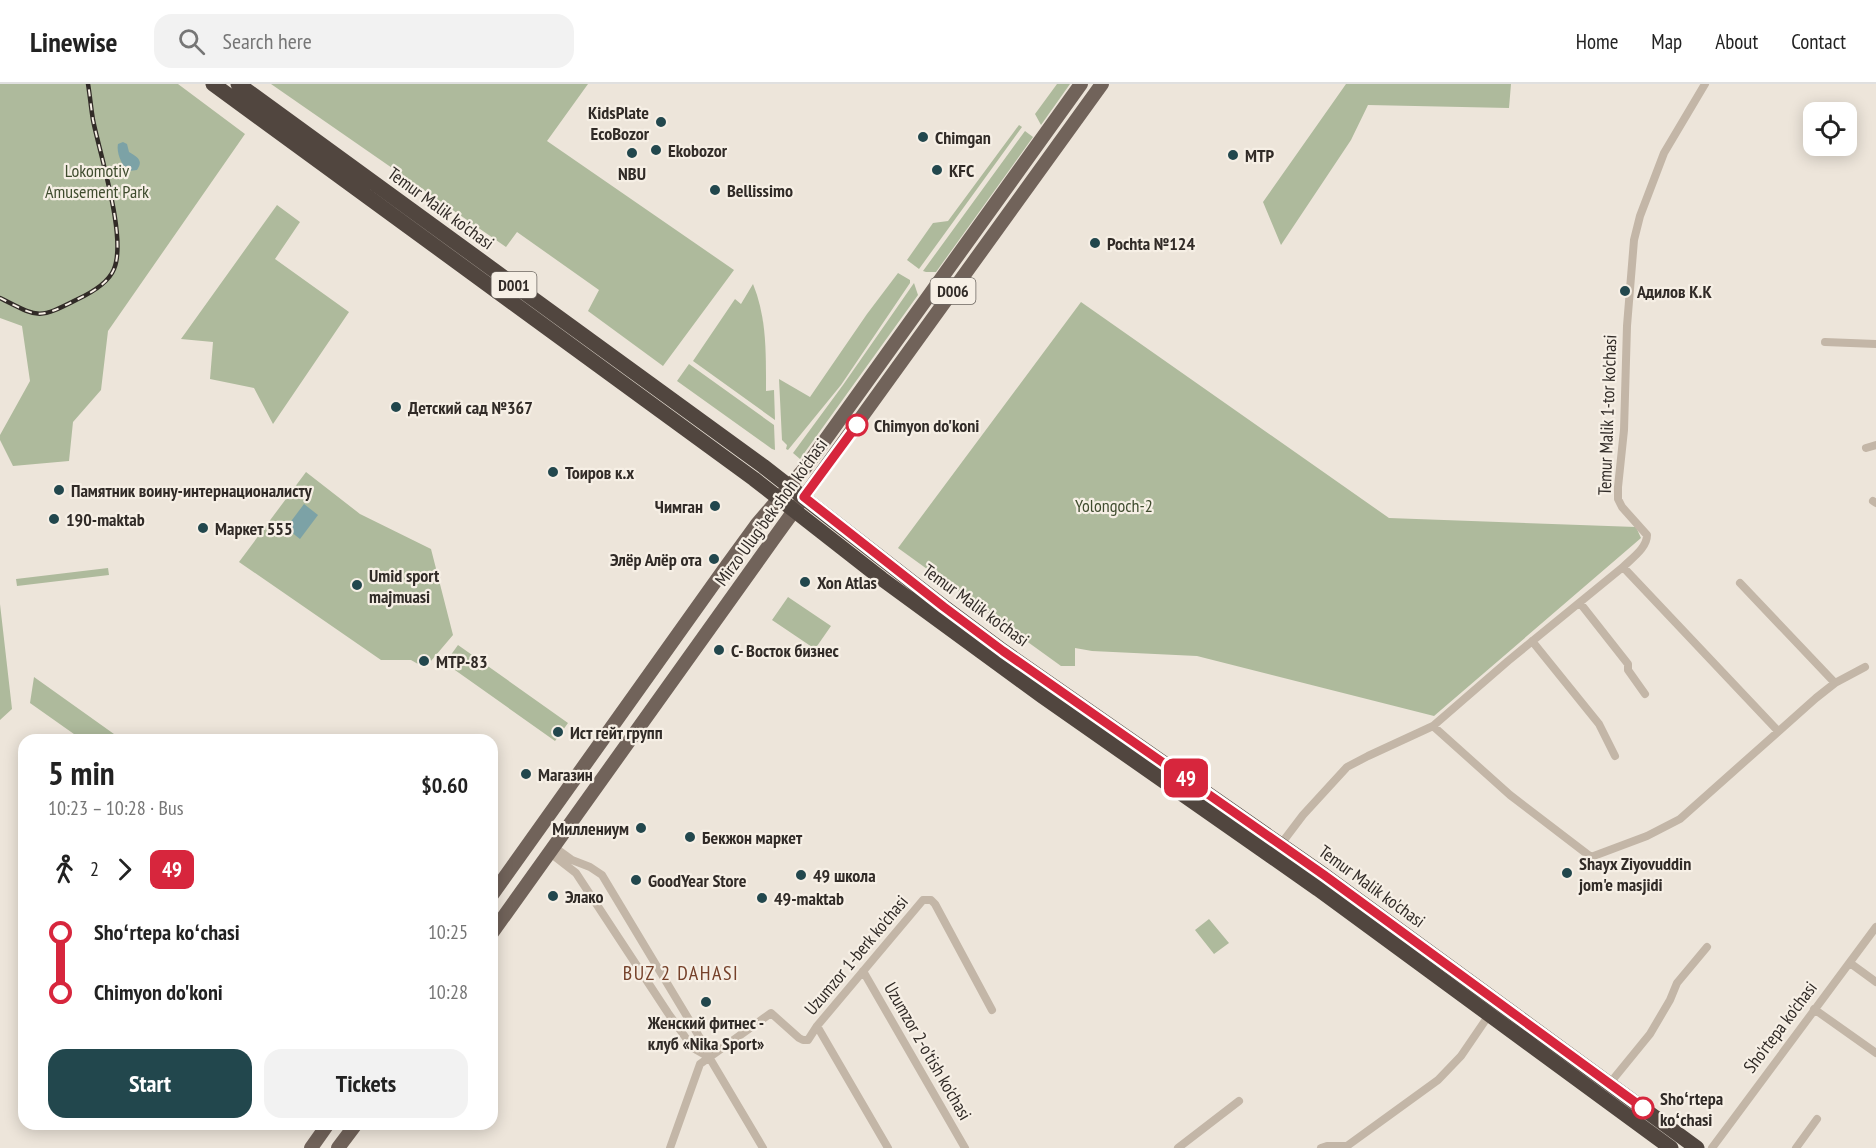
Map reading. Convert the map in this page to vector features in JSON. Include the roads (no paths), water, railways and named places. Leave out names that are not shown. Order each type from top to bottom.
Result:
[{"type":"highway","name":"Temur Malik ko'chasi","points":[[213,84],[794,510],[882,579],[1033,689],[1318,889],[1671,1148]]},
{"type":"highway","name":"Temur Malik ko'chasi","points":[[238,84],[790,486],[1003,651],[1281,844],[1697,1148]]},
{"type":"highway","points":[[312,157],[321,144]]},
{"type":"highway","points":[[374,202],[384,190]]},
{"type":"highway","points":[[1652,1115],[1712,1148]]},
{"type":"highway","points":[[1642,1127],[1665,1148]]},
{"type":"main road","name":"Mirzo Ulug'bek shoh ko'chasi","points":[[498,887],[757,524],[805,468],[1081,84]]},
{"type":"main road","name":"Mirzo Ulug'bek shoh ko'chasi","points":[[498,925],[1102,84]]},
{"type":"main road","points":[[884,358],[898,368]]},
{"type":"main road","points":[[649,676],[667,688]]},
{"type":"main road","points":[[597,748],[615,761]]},
{"type":"main road","points":[[311,1148],[324,1130]]},
{"type":"main road","points":[[338,1148],[352,1130]]},
{"type":"street","name":"Temur Malik 1-tor ko'chasi","points":[[1281,844],[1303,815],[1347,767],[1433,726],[1623,567],[1639,552],[1648,538],[1618,499],[1634,240],[1640,216],[1664,153],[1705,84]]},
{"type":"street","points":[[1825,342],[1876,344]]},
{"type":"street","points":[[1866,448],[1876,445]]},
{"type":"street","points":[[1623,567],[1778,731]]},
{"type":"street","points":[[1740,584],[1835,683]]},
{"type":"street","points":[[1580,603],[1628,664],[1628,670],[1645,694]]},
{"type":"street","points":[[1532,641],[1599,724],[1615,756]]},
{"type":"street","points":[[1433,726],[1510,795],[1591,857],[1647,836],[1680,819],[1835,683],[1865,667]]},
{"type":"street","points":[[551,850],[576,873],[693,1048],[709,1057]]},
{"type":"street","points":[[551,850],[590,867],[602,875],[695,1029],[763,1148]]},
{"type":"street","name":"Uzumzor 1-berk ko'chasi","points":[[709,1057],[771,1013],[803,1040],[808,1040],[817,1026],[920,903],[925,900],[935,903],[992,1010]]},
{"type":"street","name":"Sho'rtepa ko'chasi","points":[[1712,1148],[1876,927]]},
{"type":"street","points":[[1610,1083],[1650,1034],[1677,983],[1707,947]]},
{"type":"street","points":[[1850,963],[1876,982]]},
{"type":"street","name":"Uzumzor 2-o'tish ko'chasi","points":[[863,971],[965,1148]]},
{"type":"street","points":[[1814,1009],[1876,1053]]},
{"type":"street","points":[[1321,1148],[1347,1146],[1438,1080],[1461,1056],[1489,1015]]},
{"type":"street","points":[[817,1026],[888,1148]]},
{"type":"street","points":[[669,1148],[700,1064],[709,1057]]},
{"type":"street","points":[[1178,1148],[1239,1101]]},
{"type":"street","points":[[1796,1148],[1817,1119]]},
{"type":"water","points":[[123,142],[127,144],[129,152],[140,161],[137,170],[129,171],[122,163],[118,144]]},
{"type":"water","points":[[304,504],[318,515],[300,539],[286,528]]},
{"type":"railway","points":[[0,298],[38,314],[53,311],[92,292],[103,284],[114,269],[117,255],[115,217],[93,120],[88,84]]},
{"type":"place","name":"KidsPlate EcoBozor","points":[[661,122]]},
{"type":"place","name":"Chimgan","points":[[923,137]]},
{"type":"place","name":"Ekobozor","points":[[656,150]]},
{"type":"place","name":"NBU","points":[[632,153]]},
{"type":"place","name":"MTP","points":[[1233,155]]},
{"type":"place","name":"KFC","points":[[937,170]]},
{"type":"place","name":"Bellissimo","points":[[715,190]]},
{"type":"place","name":"Pochta №124","points":[[1095,243]]},
{"type":"place","name":"Адилов К.К","points":[[1625,291]]},
{"type":"place","name":"Детский сад №367","points":[[396,407]]},
{"type":"place","name":"Chimyon do'koni","points":[[857,425]]},
{"type":"place","name":"Тоиров к.х","points":[[553,472]]},
{"type":"place","name":"Памятник воину-интернационалисту","points":[[59,490]]},
{"type":"place","name":"Чимган","points":[[715,506]]},
{"type":"place","name":"190-maktab","points":[[54,519]]},
{"type":"place","name":"Маркет 555","points":[[203,528]]},
{"type":"place","name":"Элёр Алёр ота","points":[[714,559]]},
{"type":"place","name":"Xon Atlas","points":[[805,582]]},
{"type":"place","name":"Umid sport majmuasi","points":[[357,585]]},
{"type":"place","name":"С- Восток бизнес","points":[[719,650]]},
{"type":"place","name":"MTP-83","points":[[424,661]]},
{"type":"place","name":"Ист гейт групп","points":[[558,732]]},
{"type":"place","name":"Магазин","points":[[526,774]]},
{"type":"place","name":"Миллениум","points":[[641,828]]},
{"type":"place","name":"Бекжон маркет","points":[[690,837]]},
{"type":"place","name":"Shayx Ziyovuddin jom'e masjidi","points":[[1567,873]]},
{"type":"place","name":"49 школа","points":[[801,875]]},
{"type":"place","name":"GoodYear Store","points":[[636,880]]},
{"type":"place","name":"Элако","points":[[553,896]]},
{"type":"place","name":"49-maktab","points":[[762,898]]},
{"type":"place","name":"Женский фитнес - клуб «Nika Sport»","points":[[706,1002]]},
{"type":"place","name":"Shoʻrtepa koʻchasi","points":[[1643,1108]]},
{"type":"district","name":"BUZ 2 DAHASI","points":[[681,973]]},
{"type":"park label","name":"Lokomotiv Amusement Park","points":[[97,180]]},
{"type":"park label","name":"Yolongoch-2","points":[[1114,505]]}]
